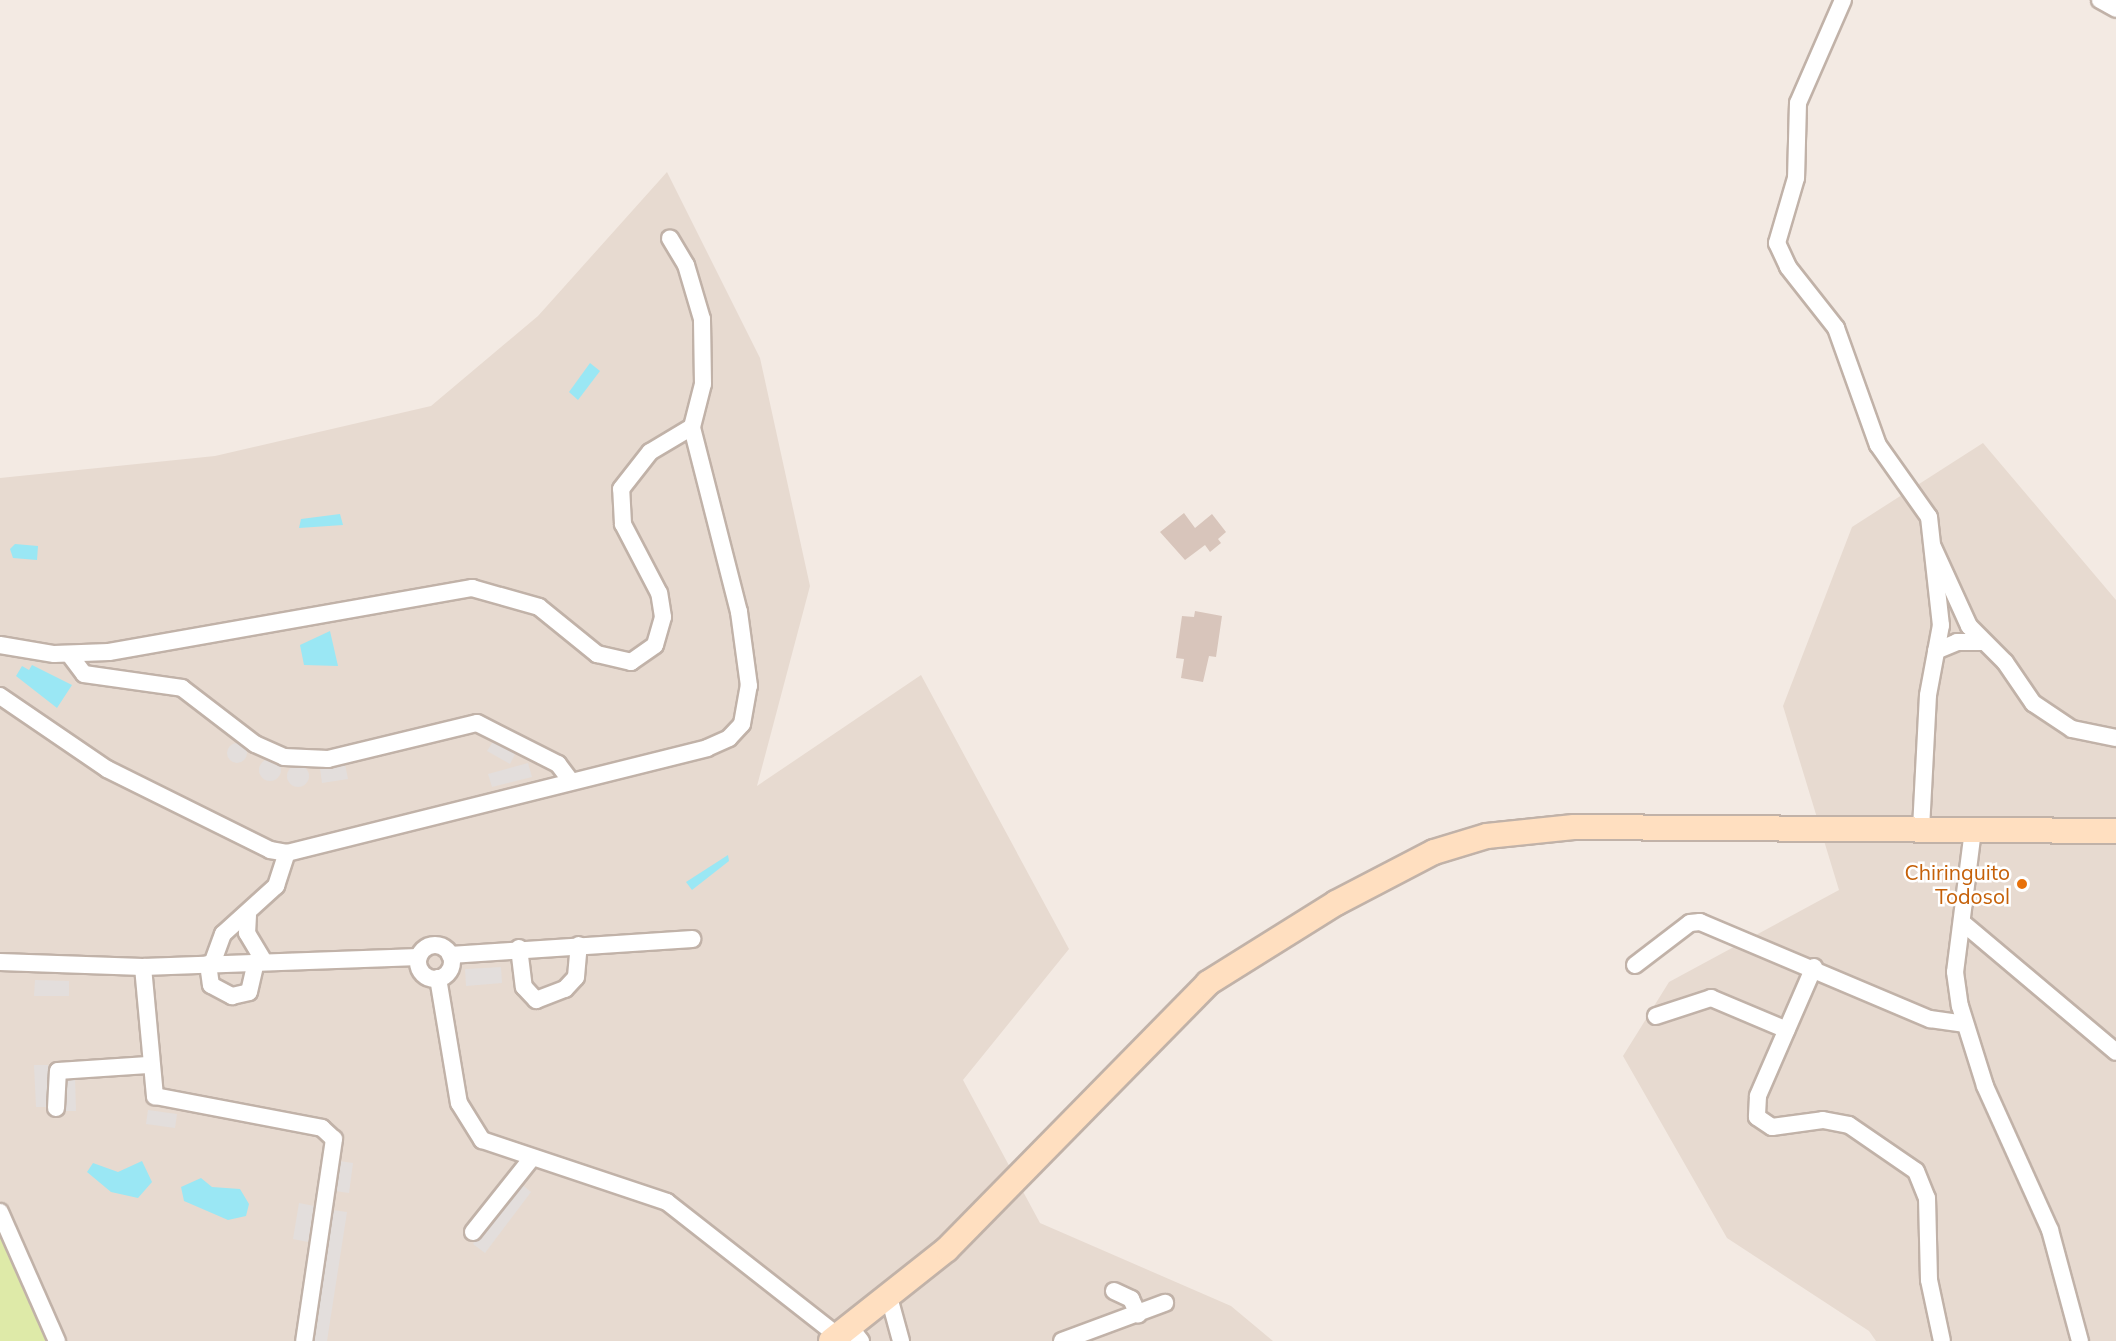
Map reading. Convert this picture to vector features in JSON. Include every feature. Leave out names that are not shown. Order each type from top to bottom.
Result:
[{"type":"main road","points":[[845,1336],[947,1249],[1208,983],[1257,948],[1410,863],[1487,836],[1548,828],[2116,831]]},
{"type":"street","points":[[1843,0],[1798,103],[1797,171],[1777,243],[1843,341],[1871,428],[1900,482],[1925,509],[1933,547],[1941,625],[1928,695],[1921,829]]},
{"type":"street","points":[[2100,0],[2116,9]]},
{"type":"street","points":[[0,696],[108,769],[270,850],[287,853],[721,744],[746,714],[749,686],[739,612],[692,427],[703,384],[702,319],[686,265],[670,238]]},
{"type":"street","points":[[0,645],[69,654],[167,643],[472,588],[539,607],[606,659],[636,660],[655,645],[663,617],[659,593],[623,524],[619,497],[639,462],[692,427]]},
{"type":"street","points":[[1933,547],[1969,626],[1982,642],[2005,662],[2045,713],[2072,729],[2116,738]]},
{"type":"street","points":[[1936,651],[1957,642],[1982,642]]},
{"type":"street","points":[[69,654],[84,674],[182,688],[255,744],[284,757],[328,759],[477,723],[558,764],[571,781]]},
{"type":"street","points":[[1973,830],[1955,972],[1964,1024],[1985,1086],[2050,1230],[2080,1341]]},
{"type":"street","points":[[248,915],[247,933],[260,961],[249,992],[232,996],[211,985],[210,964],[223,934],[248,915],[276,886],[287,853]]},
{"type":"street","points":[[1635,965],[1690,923],[1700,922],[1814,967],[1930,1019],[1964,1024]]},
{"type":"street","points":[[1963,923],[2116,1052]]},
{"type":"street","points":[[0,962],[143,967],[418,957],[434,945],[450,955],[519,948],[692,939]]},
{"type":"street","points":[[519,948],[524,987],[536,1000],[564,989],[576,977],[579,945]]},
{"type":"street","points":[[438,978],[450,970],[450,955]]},
{"type":"street","points":[[418,957],[422,973],[438,978]]},
{"type":"street","points":[[143,967],[148,1065],[158,1098],[316,1127],[332,1135],[335,1144],[304,1341]]},
{"type":"street","points":[[1814,967],[1758,1096],[1756,1117],[1772,1127],[1823,1120],[1849,1125],[1916,1171],[1927,1198],[1929,1280],[1942,1341]]},
{"type":"street","points":[[438,978],[463,1114],[486,1144],[668,1202],[845,1336]]},
{"type":"street","points":[[1656,1016],[1711,998],[1787,1030]]},
{"type":"street","points":[[56,1108],[58,1071],[148,1065]]},
{"type":"street","points":[[473,1232],[531,1159]]},
{"type":"street","points":[[0,1212],[57,1341]]},
{"type":"street","points":[[1114,1291],[1131,1299],[1138,1314]]},
{"type":"street","points":[[889,1298],[901,1341]]},
{"type":"street","points":[[1062,1341],[1165,1303]]},
{"type":"shaded area","points":[[667,172],[760,358],[810,586],[757,786],[921,675],[1069,949],[963,1080],[1040,1223],[1231,1306],[1273,1341],[0,1341],[0,478],[215,456],[431,406],[538,316]]},
{"type":"shaded area","points":[[1983,443],[2116,600],[2116,1341],[1876,1341],[1869,1331],[1727,1238],[1623,1056],[1669,982],[1839,890],[1783,706],[1852,527]]},
{"type":"shaded area","points":[[494,740],[516,752],[510,764],[487,751]]},
{"type":"shaded area","points":[[233,743],[241,743],[247,749],[247,757],[241,763],[233,763],[227,757],[227,749]]},
{"type":"shaded area","points":[[266,759],[274,759],[281,766],[281,774],[274,781],[266,781],[259,774],[259,766]]},
{"type":"shaded area","points":[[528,763],[532,777],[492,787],[488,774]]},
{"type":"shaded area","points":[[345,764],[348,779],[322,783],[320,768]]},
{"type":"shaded area","points":[[298,765],[306,768],[309,776],[306,784],[298,787],[290,784],[287,776],[290,768]]},
{"type":"shaded area","points":[[501,967],[502,983],[466,986],[465,969]]},
{"type":"shaded area","points":[[35,980],[69,981],[69,996],[34,996]]},
{"type":"shaded area","points":[[34,1065],[48,1065],[50,1107],[36,1107]]},
{"type":"shaded area","points":[[60,1077],[75,1077],[76,1111],[62,1111]]},
{"type":"shaded area","points":[[148,1110],[177,1114],[175,1128],[146,1124]]},
{"type":"shaded area","points":[[339,1161],[353,1163],[349,1193],[335,1191]]},
{"type":"shaded area","points":[[520,1183],[531,1192],[485,1253],[473,1244]]},
{"type":"shaded area","points":[[299,1203],[314,1206],[308,1242],[293,1239]]},
{"type":"shaded area","points":[[332,1210],[347,1212],[327,1341],[312,1341]]},
{"type":"green space","points":[[0,1234],[49,1341],[0,1341]]},
{"type":"water","points":[[590,363],[600,371],[578,400],[569,392]]},
{"type":"water","points":[[340,514],[343,525],[299,528],[301,519]]},
{"type":"water","points":[[15,544],[38,546],[37,560],[13,558],[10,549]]},
{"type":"water","points":[[330,631],[338,666],[304,665],[300,645]]},
{"type":"water","points":[[32,665],[72,685],[57,708],[16,676],[22,666],[29,670]]},
{"type":"water","points":[[728,855],[729,861],[692,890],[686,882]]},
{"type":"water","points":[[142,1161],[152,1182],[138,1198],[111,1192],[87,1172],[93,1163],[118,1172]]},
{"type":"water","points":[[201,1178],[212,1187],[240,1189],[249,1204],[246,1216],[228,1220],[184,1201],[181,1187]]},
{"type":"building","points":[[1184,513],[1195,528],[1212,514],[1226,532],[1218,539],[1221,543],[1210,552],[1205,545],[1185,560],[1160,532]]},
{"type":"building","points":[[1195,611],[1222,616],[1216,657],[1209,656],[1203,682],[1181,678],[1184,659],[1176,658],[1182,616],[1194,617]]},
{"type":"place","name":"Chiringuito Todosol","points":[[2022,884]]}]
